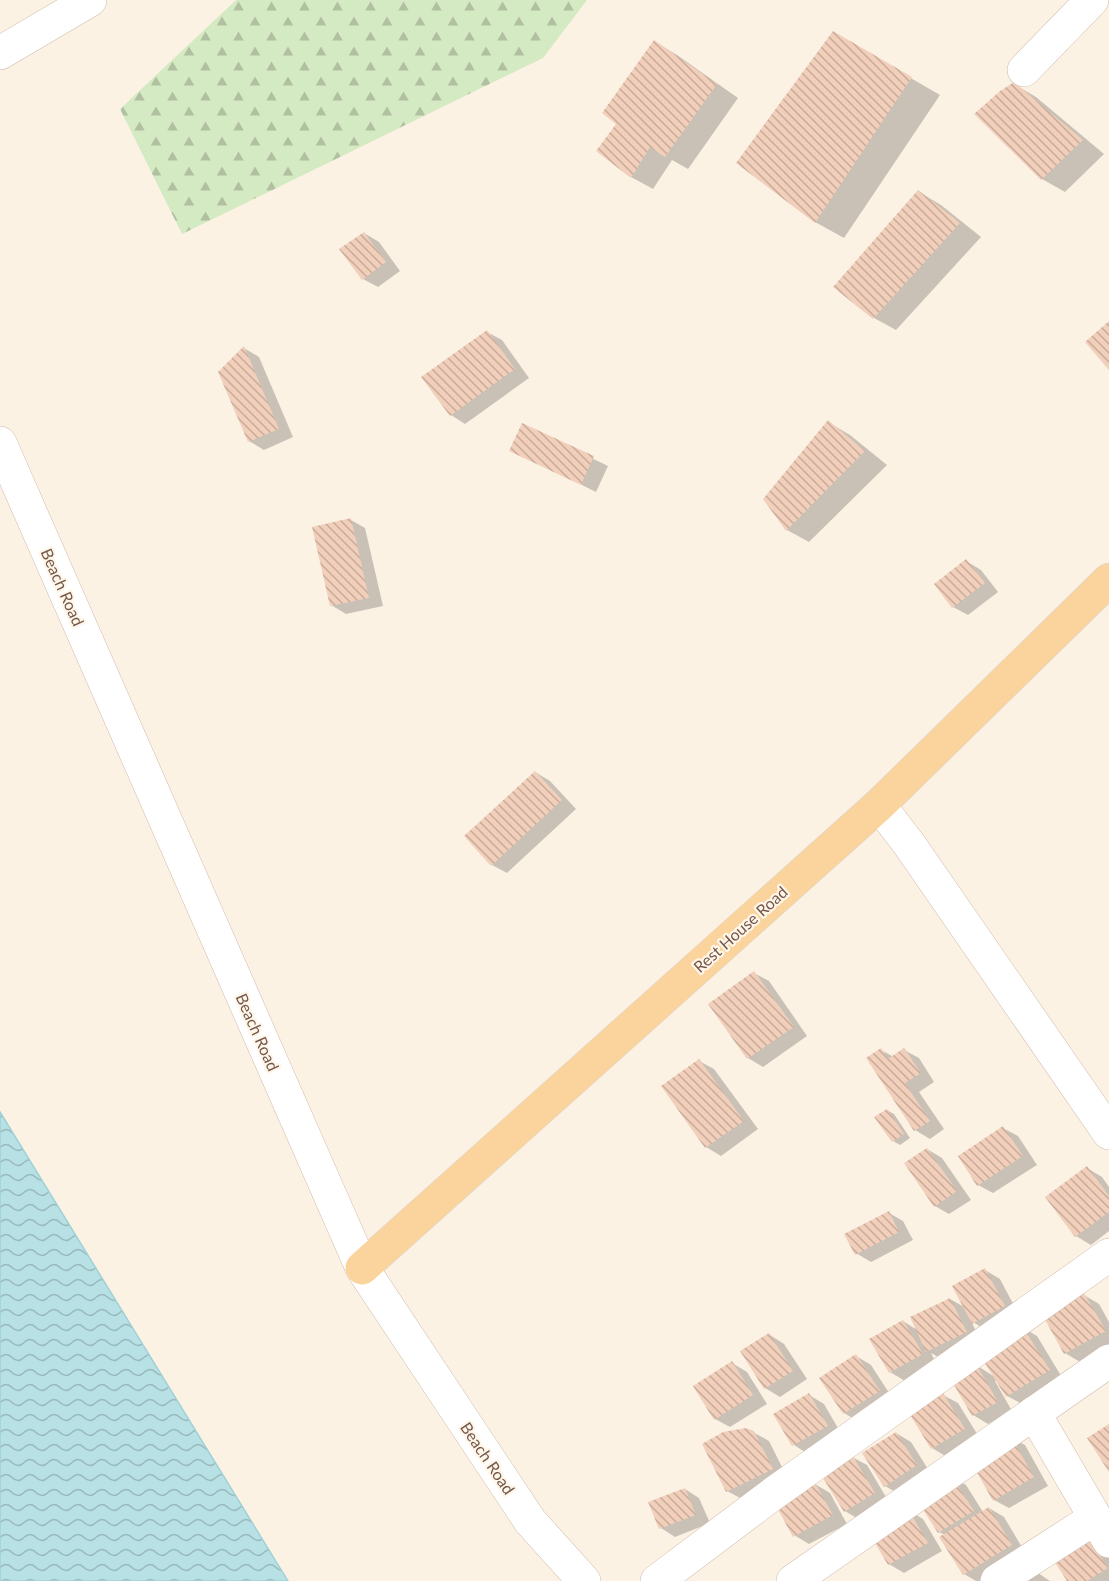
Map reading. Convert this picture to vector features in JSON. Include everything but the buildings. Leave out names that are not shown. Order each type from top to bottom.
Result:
[{"type":"main road","name":"Rest House Road","points":[[362,1268],[879,805],[1109,580]]},
{"type":"street","points":[[0,53],[90,0]]},
{"type":"street","points":[[1024,70],[1092,0]]},
{"type":"street","name":"Beach Road","points":[[0,443],[362,1268],[530,1521],[584,1581]]},
{"type":"street","points":[[879,805],[909,844],[1109,1133]]},
{"type":"street","points":[[657,1581],[774,1493],[1109,1254]]},
{"type":"street","points":[[793,1581],[1109,1361]]},
{"type":"street","points":[[997,1581],[1102,1530],[1034,1413]]},
{"type":"green space","points":[[236,0],[587,0],[543,58],[182,234],[120,109]]},
{"type":"water","points":[[0,1112],[288,1581],[0,1581]]}]
